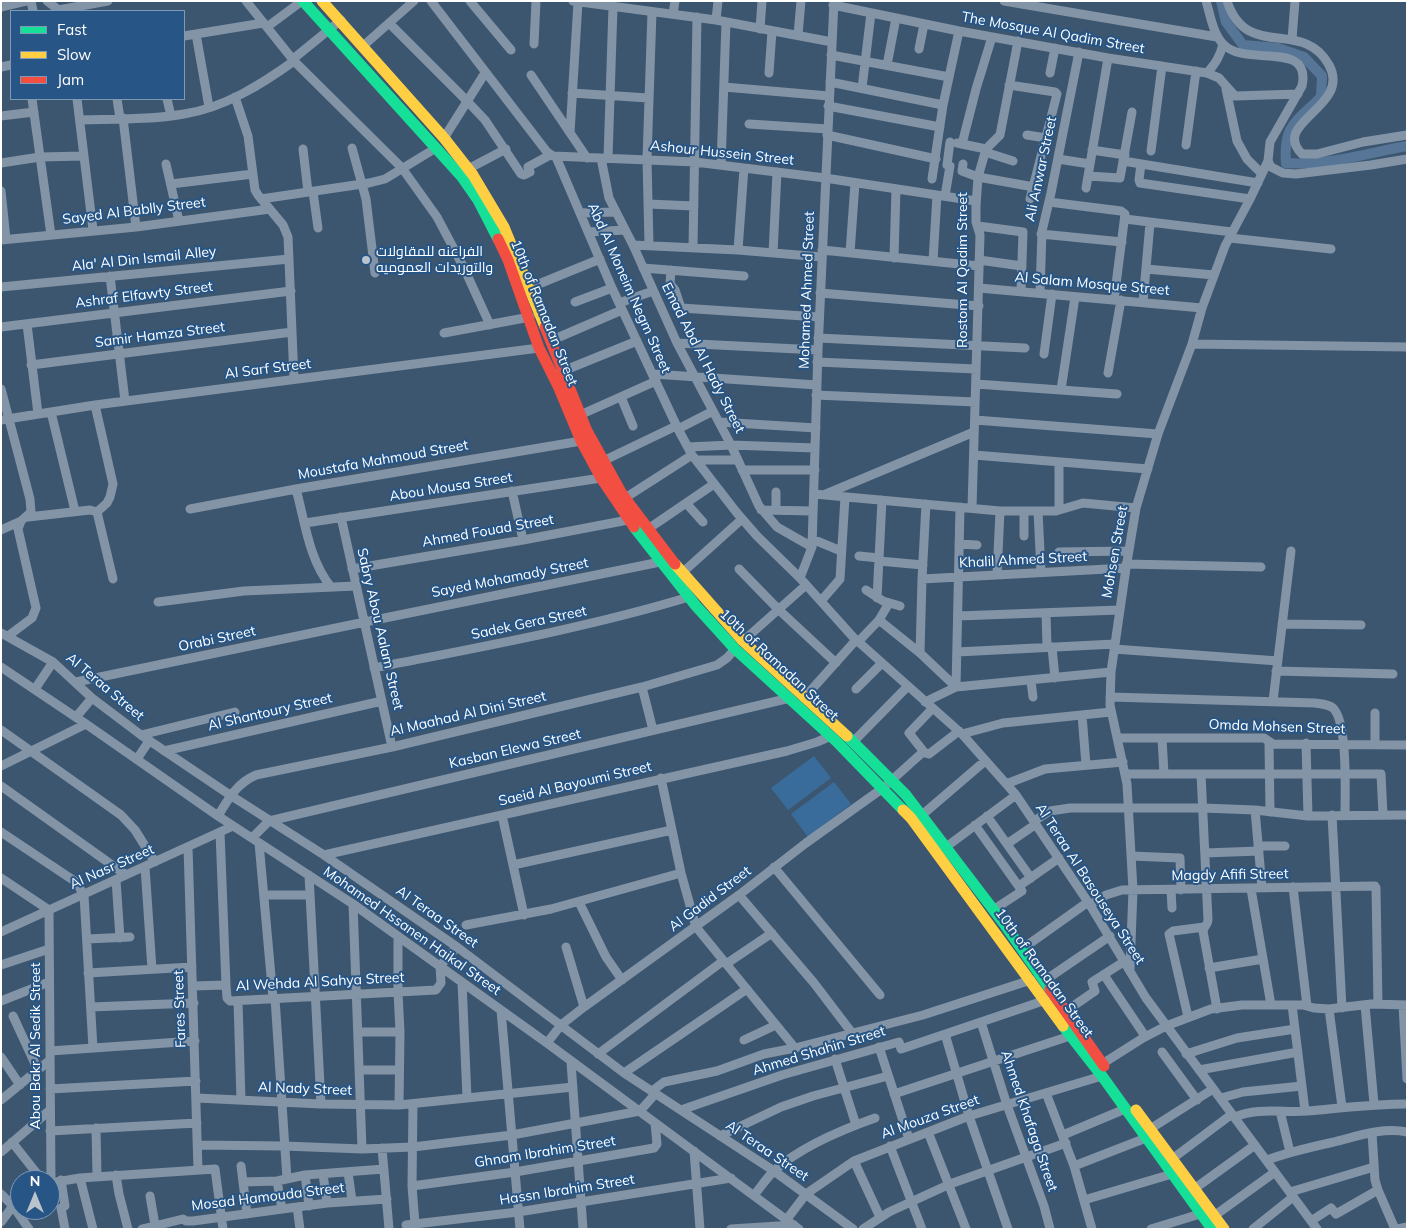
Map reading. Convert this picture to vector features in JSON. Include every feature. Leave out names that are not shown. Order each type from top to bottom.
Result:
[{"type":"main road","name":"10th of Ramadan Street","points":[[302,1],[462,177],[478,200],[508,260],[530,317],[539,348],[558,374],[603,461],[625,498],[648,529],[739,645],[804,698],[853,742],[892,780],[922,815],[993,910],[1000,928],[1031,980],[1070,1036],[1125,1108],[1172,1159],[1224,1229]]},
{"type":"main road","name":"10th of Ramadan Street","points":[[322,1],[341,20],[444,138],[486,196],[504,228],[550,341],[558,374],[581,441],[601,478],[628,520],[689,597],[883,788],[920,829],[1000,928],[1022,949],[1102,1064],[1172,1174],[1212,1229]]},
{"type":"street","points":[[1,7],[26,1]]},
{"type":"street","points":[[47,1],[59,10],[108,1]]},
{"type":"street","points":[[246,1],[294,60],[402,168],[437,217],[464,268],[490,324]]},
{"type":"street","points":[[185,36],[265,25],[302,1]]},
{"type":"street","points":[[363,46],[414,1]]},
{"type":"street","name":"Abd Al Moneim Negm Street","points":[[431,1],[485,73],[553,156],[612,288],[677,427],[692,454],[742,519],[803,581]]},
{"type":"street","points":[[470,1],[511,50]]},
{"type":"street","points":[[534,44],[536,1]]},
{"type":"street","points":[[673,14],[675,1]]},
{"type":"street","points":[[716,20],[718,1]]},
{"type":"street","points":[[760,29],[762,1]]},
{"type":"street","points":[[798,36],[801,1]]},
{"type":"street","points":[[1004,1],[1048,5],[1220,41],[1231,51],[1241,55],[1290,58],[1302,70],[1304,78],[1298,94],[1237,96],[1231,94],[1216,75],[1207,73]]},
{"type":"street","points":[[1206,1],[1220,41],[1220,55],[1215,65],[1207,73]]},
{"type":"street","points":[[1227,1],[1236,21],[1254,34],[1292,39],[1305,43],[1317,50],[1326,59],[1332,71],[1333,83],[1329,93],[1323,103],[1298,128],[1295,134],[1294,142],[1302,154],[1317,154],[1363,142],[1407,135]]},
{"type":"street","points":[[1292,39],[1295,1]]},
{"type":"street","points":[[570,133],[575,2],[697,17],[832,42]]},
{"type":"street","name":"The Mosque Al Qadim Street","points":[[834,3],[871,13],[959,31],[1108,58],[1207,73]]},
{"type":"street","name":"Mohamed Ahmed Street","points":[[739,645],[778,609],[803,581],[812,543],[817,362],[834,3]]},
{"type":"street","name":"Emad Abd Al Hady Street","points":[[613,7],[610,94],[605,158],[609,198],[633,245],[677,343],[731,445],[761,510],[777,527],[812,543],[841,551]]},
{"type":"street","points":[[649,245],[647,159],[652,12]]},
{"type":"street","points":[[862,88],[871,13]]},
{"type":"street","points":[[693,248],[697,17]]},
{"type":"street","points":[[887,65],[896,18]]},
{"type":"street","points":[[80,120],[171,116],[209,107],[235,97],[267,80],[341,20]]},
{"type":"street","points":[[721,165],[726,22]]},
{"type":"street","points":[[389,23],[484,120],[506,149],[522,175],[530,172],[528,167],[553,156]]},
{"type":"street","points":[[919,49],[924,24]]},
{"type":"street","points":[[769,72],[772,31]]},
{"type":"street","points":[[932,178],[943,105],[959,31]]},
{"type":"street","points":[[196,34],[209,107]]},
{"type":"street","points":[[962,144],[992,37]]},
{"type":"street","name":"Rostom Al Qadim Street","points":[[972,508],[979,306],[980,235],[976,222],[978,177],[986,150],[1000,135],[1018,41]]},
{"type":"street","points":[[1050,73],[1055,48]]},
{"type":"street","name":"Ali Anwar Street","points":[[1040,293],[1042,234],[1079,52]]},
{"type":"street","points":[[831,55],[949,77]]},
{"type":"street","points":[[1086,188],[1108,58]]},
{"type":"street","points":[[1151,150],[1162,66]]},
{"type":"street","points":[[1186,145],[1196,71]]},
{"type":"street","points":[[444,138],[485,73]]},
{"type":"street","points":[[530,75],[587,158]]},
{"type":"street","points":[[830,82],[943,105]]},
{"type":"street","points":[[1009,84],[1056,92],[1057,94],[1030,199]]},
{"type":"street","points":[[1226,86],[1237,141],[1247,159],[1262,174]]},
{"type":"street","points":[[724,87],[829,96]]},
{"type":"street","points":[[572,93],[648,98]]},
{"type":"street","name":"Mohsen Street","points":[[1130,969],[1133,890],[1129,808],[1126,774],[1111,712],[1110,697],[1111,672],[1119,610],[1136,508],[1158,434],[1192,344],[1214,275],[1231,235],[1268,161],[1270,142],[1298,94]]},
{"type":"street","points":[[235,97],[248,136],[255,190],[284,225],[287,232],[294,379]]},
{"type":"street","points":[[32,100],[51,235]]},
{"type":"street","points":[[77,100],[92,230]]},
{"type":"street","points":[[117,100],[122,118],[136,227]]},
{"type":"street","points":[[167,100],[171,116]]},
{"type":"street","points":[[828,106],[940,127]]},
{"type":"street","points":[[1,116],[34,112]]},
{"type":"street","points":[[1088,176],[1120,178],[1132,112]]},
{"type":"street","points":[[749,124],[827,132],[936,159]]},
{"type":"street","points":[[1027,135],[1046,138]]},
{"type":"street","points":[[938,140],[986,150],[1013,161]]},
{"type":"street","points":[[933,262],[941,196],[950,166],[947,165],[950,142]]},
{"type":"street","points":[[352,148],[366,199],[375,274]]},
{"type":"street","points":[[261,199],[362,184],[385,178],[436,148]]},
{"type":"street","points":[[468,169],[506,149]]},
{"type":"street","points":[[303,150],[318,228]]},
{"type":"street","points":[[1092,150],[1141,164],[1258,183]]},
{"type":"street","points":[[1,163],[40,157],[84,156]]},
{"type":"street","name":"Ashour Hussein Street","points":[[553,156],[695,162],[825,178],[976,201]]},
{"type":"street","points":[[1058,159],[1090,164]]},
{"type":"street","points":[[1268,161],[1271,167],[1277,170],[1296,174],[1407,159]]},
{"type":"street","points":[[166,164],[179,221]]},
{"type":"street","points":[[962,164],[962,171],[978,177],[1034,187]]},
{"type":"street","points":[[1141,164],[1139,180],[1141,183],[1250,199]]},
{"type":"street","points":[[738,250],[744,168]]},
{"type":"street","points":[[773,253],[777,172]]},
{"type":"street","points":[[170,184],[253,174]]},
{"type":"street","points":[[850,253],[855,183]]},
{"type":"street","points":[[894,258],[896,189]]},
{"type":"street","points":[[1,191],[4,240]]},
{"type":"street","points":[[1049,202],[1121,212],[1125,218],[1118,300],[1108,372]]},
{"type":"street","points":[[648,204],[694,206]]},
{"type":"street","name":"Sayed Al Bablly Street","points":[[4,240],[136,227],[270,209]]},
{"type":"street","points":[[580,213],[616,212]]},
{"type":"street","points":[[1125,218],[1331,249]]},
{"type":"street","points":[[1144,302],[1150,223]]},
{"type":"street","points":[[978,226],[1022,231],[1024,234],[1021,291]]},
{"type":"street","points":[[588,232],[625,230]]},
{"type":"street","points":[[1042,234],[1122,242]]},
{"type":"street","points":[[633,245],[773,253],[850,253],[933,262],[1022,266]]},
{"type":"street","name":"Ala' Al Din Ismail Alley","points":[[1,287],[289,258]]},
{"type":"street","points":[[529,288],[600,258]]},
{"type":"street","points":[[643,268],[744,276]]},
{"type":"street","points":[[1146,269],[1214,275]]},
{"type":"street","points":[[671,270],[670,284],[675,290],[680,308],[819,317]]},
{"type":"street","points":[[110,276],[125,402]]},
{"type":"street","points":[[575,302],[612,288]]},
{"type":"street","name":"Al Salam Mosque Street","points":[[979,288],[1202,308]]},
{"type":"street","name":"Ashraf Elfawty Street","points":[[1,327],[290,290]]},
{"type":"street","points":[[550,341],[653,290]]},
{"type":"street","points":[[820,293],[979,306]]},
{"type":"street","points":[[1044,354],[1052,294]]},
{"type":"street","points":[[1061,390],[1075,297]]},
{"type":"street","points":[[444,333],[530,317]]},
{"type":"street","points":[[27,324],[38,414]]},
{"type":"street","name":"Samir Hamza Street","points":[[32,365],[292,332]]},
{"type":"street","points":[[818,338],[1025,348]]},
{"type":"street","points":[[558,374],[637,341]]},
{"type":"street","points":[[677,343],[818,350]]},
{"type":"street","points":[[1192,344],[1407,347]]},
{"type":"street","name":"Al Sarf Street","points":[[6,419],[95,405],[539,348]]},
{"type":"street","points":[[817,362],[976,369]]},
{"type":"street","points":[[580,415],[620,397],[654,378],[695,377],[817,385]]},
{"type":"street","points":[[976,384],[1117,394]]},
{"type":"street","points":[[1,389],[6,419],[32,508],[18,529],[36,608],[32,618],[4,634]]},
{"type":"street","points":[[816,395],[975,402]]},
{"type":"street","points":[[620,397],[633,426]]},
{"type":"street","points":[[95,405],[112,484],[112,490],[107,503],[97,512]]},
{"type":"street","points":[[603,461],[713,411]]},
{"type":"street","points":[[50,412],[75,511]]},
{"type":"street","points":[[975,420],[1158,434]]},
{"type":"street","points":[[719,422],[816,428]]},
{"type":"street","points":[[824,495],[974,432]]},
{"type":"street","name":"Moustafa Mahmoud Street","points":[[190,509],[296,489],[581,441]]},
{"type":"street","points":[[625,498],[692,454],[731,445],[815,448]]},
{"type":"street","points":[[692,454],[738,460]]},
{"type":"street","points":[[974,455],[1148,469]]},
{"type":"street","points":[[1059,462],[1059,510]]},
{"type":"street","points":[[742,470],[815,470]]},
{"type":"street","name":"Abou Mousa Street","points":[[305,523],[601,478]]},
{"type":"street","points":[[648,529],[714,484]]},
{"type":"street","points":[[296,489],[316,563],[323,577],[332,587]]},
{"type":"street","points":[[512,491],[523,540]]},
{"type":"street","points":[[776,492],[776,510]]},
{"type":"street","points":[[814,494],[1000,511],[1059,510],[1083,503],[1136,508]]},
{"type":"street","points":[[821,601],[839,581],[845,497]]},
{"type":"street","points":[[877,598],[882,500]]},
{"type":"street","points":[[686,503],[703,522]]},
{"type":"street","points":[[920,653],[926,504]]},
{"type":"street","points":[[956,687],[960,507]]},
{"type":"street","points":[[1,530],[24,519],[75,511],[90,510],[97,512]]},
{"type":"street","points":[[761,510],[813,511]]},
{"type":"street","points":[[998,575],[1000,511]]},
{"type":"street","points":[[1038,511],[1041,572]]},
{"type":"street","points":[[97,512],[114,579]]},
{"type":"street","points":[[1024,512],[1024,536]]},
{"type":"street","name":"Sabry Abou Aalam Street","points":[[341,517],[392,747]]},
{"type":"street","points":[[682,573],[742,519]]},
{"type":"street","name":"Ahmed Fouad Street","points":[[352,569],[628,520]]},
{"type":"street","points":[[960,544],[977,545]]},
{"type":"street","points":[[1059,552],[1129,551]]},
{"type":"street","points":[[1273,701],[1291,551]]},
{"type":"street","points":[[859,556],[923,565]]},
{"type":"street","name":"Sayed Mohamady Street","points":[[364,622],[660,562]]},
{"type":"street","name":"Khalil Ahmed Street","points":[[922,579],[1126,566],[1261,567]]},
{"type":"street","points":[[739,569],[778,609],[836,663]]},
{"type":"street","name":"Al Teraa Al Basouseya Street","points":[[803,581],[857,641],[960,733],[1016,795],[1089,903],[1146,998],[1292,1194],[1312,1226]]},
{"type":"street","points":[[158,602],[244,591],[356,586]]},
{"type":"street","points":[[866,590],[877,598],[900,606]]},
{"type":"street","name":"Sadek Gera Street","points":[[374,668],[561,631],[689,597]]},
{"type":"street","points":[[804,698],[879,620],[889,603]]},
{"type":"street","points":[[958,616],[1119,610]]},
{"type":"street","points":[[1046,613],[1055,678]]},
{"type":"street","points":[[879,620],[920,653],[956,687]]},
{"type":"street","name":"Orabi Street","points":[[76,682],[364,622]]},
{"type":"street","points":[[1282,624],[1362,625]]},
{"type":"street","name":"Al Teraa Street","points":[[4,634],[53,662],[92,698],[149,741],[269,821],[324,855],[457,947],[624,1073],[774,1171],[853,1229]]},
{"type":"street","name":"Al Maahad Al Dini Street","points":[[218,816],[230,795],[242,783],[256,775],[392,747],[642,687],[717,665],[727,658],[739,645]]},
{"type":"street","points":[[957,652],[1050,647],[1115,647],[1278,661]]},
{"type":"street","points":[[35,689],[53,662]]},
{"type":"street","points":[[856,689],[882,663]]},
{"type":"street","name":"Mohamed Hssanen Haikal Street","points":[[1,668],[35,689],[218,816],[353,904],[755,1194],[797,1227]]},
{"type":"street","points":[[924,752],[909,733],[929,705],[956,687],[1111,672]]},
{"type":"street","points":[[1276,672],[1393,674]]},
{"type":"street","points":[[1031,681],[1033,697]]},
{"type":"street","points":[[853,742],[908,686]]},
{"type":"street","points":[[642,687],[653,730]]},
{"type":"street","points":[[1110,697],[1327,704],[1333,708],[1340,720],[1343,744],[1345,816]]},
{"type":"street","points":[[76,717],[92,698]]},
{"type":"street","name":"Kasban Elewa Street","points":[[269,821],[790,698]]},
{"type":"street","name":"Al Shantoury Street","points":[[164,751],[382,701]]},
{"type":"street","points":[[141,735],[235,712]]},
{"type":"street","points":[[960,733],[1003,723],[1111,712]]},
{"type":"street","points":[[1374,713],[1375,744]]},
{"type":"street","points":[[1082,715],[1086,765]]},
{"type":"street","points":[[1,766],[86,724]]},
{"type":"street","points":[[1,730],[121,816],[135,830],[155,862]]},
{"type":"street","name":"Al Gadid Street","points":[[547,1043],[562,1025],[584,1007],[696,927],[774,867],[883,788],[924,752],[929,754],[960,733]]},
{"type":"street","name":"Saeid Al Bayoumi Street","points":[[324,855],[795,749],[831,736]]},
{"type":"street","name":"Omda Mohsen Street","points":[[1117,738],[1264,738],[1269,743],[1407,745]]},
{"type":"street","points":[[1162,738],[1164,774]]},
{"type":"street","points":[[137,759],[149,741]]},
{"type":"street","points":[[1269,743],[1270,812]]},
{"type":"street","points":[[1306,743],[1308,816]]},
{"type":"street","points":[[922,815],[986,761]]},
{"type":"street","points":[[1006,784],[1037,771],[1123,762]]},
{"type":"street","points":[[1126,774],[1382,774],[1383,815]]},
{"type":"street","points":[[1201,774],[1208,920],[1204,927],[1217,1009]]},
{"type":"street","points":[[661,778],[681,873],[696,927],[795,1048]]},
{"type":"street","points":[[1,786],[126,875]]},
{"type":"street","points":[[946,847],[1016,795]]},
{"type":"street","points":[[1007,844],[1050,811],[1060,808],[1203,808],[1256,810],[1308,816],[1407,815]]},
{"type":"street","points":[[1256,810],[1262,888]]},
{"type":"street","points":[[502,815],[524,915]]},
{"type":"street","points":[[987,816],[1031,878]]},
{"type":"street","points":[[1332,816],[1342,1008]]},
{"type":"street","points":[[269,821],[255,840],[264,895],[274,998],[287,1179]]},
{"type":"street","points":[[975,825],[1022,891],[993,910]]},
{"type":"street","name":"Al Nasr Street","points":[[1,932],[233,826]]},
{"type":"street","points":[[513,865],[672,830]]},
{"type":"street","points":[[1,832],[76,882],[84,895],[93,1048]]},
{"type":"street","points":[[220,832],[226,985]]},
{"type":"street","points":[[1205,853],[1285,846]]},
{"type":"street","name":"Fares Street","points":[[188,847],[198,1170]]},
{"type":"street","points":[[1131,856],[1178,857],[1180,861],[1182,890]]},
{"type":"street","points":[[1019,886],[1059,858]]},
{"type":"street","points":[[145,866],[152,969]]},
{"type":"street","points":[[774,867],[880,995]]},
{"type":"street","points":[[466,925],[524,915],[579,902],[681,873]]},
{"type":"street","points":[[309,875],[321,1104]]},
{"type":"street","points":[[1,878],[49,910]]},
{"type":"street","points":[[116,880],[120,938]]},
{"type":"street","name":"Magdy Afifi Street","points":[[1022,949],[1089,903],[1122,890],[1374,886],[1376,888],[1378,1004]]},
{"type":"street","points":[[1293,887],[1307,1006]]},
{"type":"street","points":[[1251,889],[1271,1005]]},
{"type":"street","points":[[1171,890],[1172,908]]},
{"type":"street","points":[[264,895],[310,896]]},
{"type":"street","points":[[739,895],[814,983],[852,1033]]},
{"type":"street","points":[[579,902],[606,957],[622,980]]},
{"type":"street","points":[[353,904],[362,1149]]},
{"type":"street","name":"Abou Bakr Al Sedik Street","points":[[49,910],[50,1170]]},
{"type":"street","points":[[1188,1017],[1169,934],[1173,931],[1204,927]]},
{"type":"street","points":[[598,1054],[724,963],[772,933]]},
{"type":"street","points":[[398,936],[399,1104]]},
{"type":"street","points":[[1044,981],[1110,936]]},
{"type":"street","points":[[87,939],[130,937]]},
{"type":"street","points":[[440,966],[457,947]]},
{"type":"street","points":[[566,947],[584,1007]]},
{"type":"street","points":[[1,965],[49,949]]},
{"type":"street","points":[[1209,968],[1263,959]]},
{"type":"street","points":[[1066,1011],[1095,991],[1092,982],[1124,960]]},
{"type":"street","name":"Al Wehda Al Sahya Street","points":[[193,986],[226,985],[228,1000],[238,1001],[438,989],[441,983],[440,966]]},
{"type":"street","points":[[88,973],[192,967]]},
{"type":"street","points":[[1104,975],[1145,1036]]},
{"type":"street","points":[[198,1145],[362,1149],[413,1147],[512,1135],[640,1111],[664,1082],[717,1071],[770,1052],[795,1048],[963,1003],[1031,980]]},
{"type":"street","points":[[1,1002],[49,982]]},
{"type":"street","points":[[462,982],[467,1098]]},
{"type":"street","points":[[624,1073],[746,989]]},
{"type":"street","name":"Ahmed Shahin Street","points":[[681,1110],[782,1075],[879,1047],[899,1042],[902,1049],[1046,1000]]},
{"type":"street","points":[[238,1001],[241,1100]]},
{"type":"street","points":[[90,1008],[194,1003]]},
{"type":"street","points":[[1102,1064],[1145,1036],[1205,1010],[1242,1005],[1292,1005],[1314,1008],[1342,1008],[1378,1004],[1405,1005],[1407,1079]]},
{"type":"street","points":[[1292,1005],[1305,1111]]},
{"type":"street","points":[[1365,1005],[1374,1104]]},
{"type":"street","points":[[1329,1008],[1342,1107]]},
{"type":"street","points":[[501,1010],[520,1229]]},
{"type":"street","name":"Abou Bakr Al Sedik Street","points":[[13,1016],[38,1070]]},
{"type":"street","name":"Ahmed Khafaga Street","points":[[981,1022],[1007,1104],[1044,1206],[1050,1229]]},
{"type":"street","points":[[744,1040],[776,1025]]},
{"type":"street","points":[[1186,1054],[1237,1038],[1295,1029]]},
{"type":"street","points":[[358,1032],[400,1032]]},
{"type":"street","points":[[945,1034],[969,1116],[1008,1229]]},
{"type":"street","points":[[894,1094],[1070,1036]]},
{"type":"street","points":[[1,1100],[38,1070],[50,1056],[93,1048],[195,1040]]},
{"type":"street","points":[[879,1047],[909,1139]]},
{"type":"street","points":[[1162,1052],[1196,1100]]},
{"type":"street","points":[[1199,1070],[1298,1052]]},
{"type":"street","points":[[1,1057],[20,1085]]},
{"type":"street","points":[[835,1060],[856,1124]]},
{"type":"street","points":[[571,1062],[583,1229]]},
{"type":"street","points":[[359,1070],[399,1070]]},
{"type":"street","points":[[720,1136],[781,1107],[888,1076]]},
{"type":"street","name":"Al Mouza Street","points":[[787,1219],[806,1194],[854,1161],[969,1116],[1102,1076]]},
{"type":"street","points":[[50,1089],[196,1081]]},
{"type":"street","points":[[1220,1098],[1243,1092],[1302,1086]]},
{"type":"street","name":"Al Nady Street","points":[[197,1098],[321,1104],[413,1104],[573,1087]]},
{"type":"street","points":[[1074,1166],[1148,1134],[1213,1089]]},
{"type":"street","points":[[1046,1093],[1074,1166],[1092,1229]]},
{"type":"street","points":[[412,1186],[413,1104]]},
{"type":"street","points":[[1172,1159],[1234,1115],[1257,1111],[1305,1111],[1374,1104],[1407,1104]]},
{"type":"street","points":[[863,1229],[911,1200],[1026,1157],[1125,1108]]},
{"type":"street","points":[[2,1149],[50,1110]]},
{"type":"street","points":[[1280,1111],[1290,1152]]},
{"type":"street","points":[[755,1194],[774,1171],[794,1156],[831,1135],[875,1118]]},
{"type":"street","name":"Ghnam Ibrahim Street","points":[[412,1186],[578,1162],[656,1147],[655,1122]]},
{"type":"street","points":[[50,1131],[197,1123]]},
{"type":"street","points":[[96,1128],[97,1176]]},
{"type":"street","points":[[1267,1160],[1290,1152],[1372,1133],[1392,1130],[1407,1132]]},
{"type":"street","points":[[928,1132],[950,1184],[966,1229]]},
{"type":"street","points":[[1372,1133],[1374,1167],[1378,1190],[1396,1229],[1407,1227]]},
{"type":"street","points":[[12,1142],[34,1170]]},
{"type":"street","points":[[1194,1189],[1256,1145]]},
{"type":"street","points":[[890,1146],[922,1229]]},
{"type":"street","points":[[382,1148],[389,1229]]},
{"type":"street","points":[[694,1151],[700,1229]]},
{"type":"street","points":[[854,1161],[880,1217]]},
{"type":"street","points":[[241,1166],[247,1214]]},
{"type":"street","points":[[1253,1229],[1292,1194],[1374,1167]]},
{"type":"street","points":[[66,1229],[61,1208],[65,1206],[61,1180],[215,1169],[222,1229]]},
{"type":"street","points":[[243,1182],[277,1181],[305,1175],[384,1169]]},
{"type":"street","points":[[348,1172],[352,1200]]},
{"type":"street","points":[[1214,1216],[1275,1172]]},
{"type":"street","points":[[323,1174],[326,1203]]},
{"type":"street","points":[[1084,1200],[1172,1174]]},
{"type":"street","points":[[116,1175],[128,1229]]},
{"type":"street","points":[[305,1175],[308,1206]]},
{"type":"street","points":[[80,1178],[93,1229]]},
{"type":"street","name":"Hassn Ibrahim Street","points":[[412,1186],[411,1224],[518,1212],[731,1178]]},
{"type":"street","points":[[277,1181],[282,1209]]},
{"type":"street","points":[[1312,1226],[1331,1208],[1336,1214],[1378,1190]]},
{"type":"street","points":[[150,1196],[155,1225]]},
{"type":"street","name":"Mosad Hamouda Street","points":[[142,1229],[183,1218],[187,1221],[352,1200],[387,1199]]},
{"type":"street","points":[[297,1207],[300,1229]]},
{"type":"street","points":[[1,1222],[10,1212]]},
{"type":"street","points":[[1153,1228],[1200,1214]]},
{"type":"street","points":[[731,1229],[797,1227]]},
{"type":"shaded area","points":[[814,756],[831,778],[788,810],[771,788]]},
{"type":"shaded area","points":[[834,782],[851,804],[808,837],[791,814]]},
{"type":"waterway","points":[[1221,1],[1226,22],[1243,45],[1278,48],[1304,57],[1322,76],[1321,97],[1298,119],[1289,132],[1286,163],[1332,161],[1407,146]]},
{"type":"traffic: fast","points":[[303,1],[462,177],[478,200],[498,239]]},
{"type":"traffic: fast","points":[[634,527],[696,606],[735,649],[836,741],[903,810]]},
{"type":"traffic: fast","points":[[847,736],[906,795],[1005,925],[1050,989]]},
{"type":"traffic: fast","points":[[1063,1026],[1102,1076],[1212,1229]]},
{"type":"traffic: slow","points":[[322,1],[444,138],[473,175],[504,227],[545,327]]},
{"type":"traffic: slow","points":[[675,564],[743,641],[847,736]]},
{"type":"traffic: slow","points":[[903,810],[911,818],[1063,1026]]},
{"type":"traffic: slow","points":[[1136,1110],[1224,1229]]},
{"type":"traffic: jam","points":[[498,239],[508,260],[539,348],[558,386],[581,441],[601,478],[634,527]]},
{"type":"traffic: jam","points":[[545,327],[587,431],[622,494],[675,564]]},
{"type":"traffic: jam","points":[[1050,989],[1104,1066]]},
{"type":"place","name":"الفراعنه للمقاولات والتوريدات العموميه","points":[[366,260]]}]
